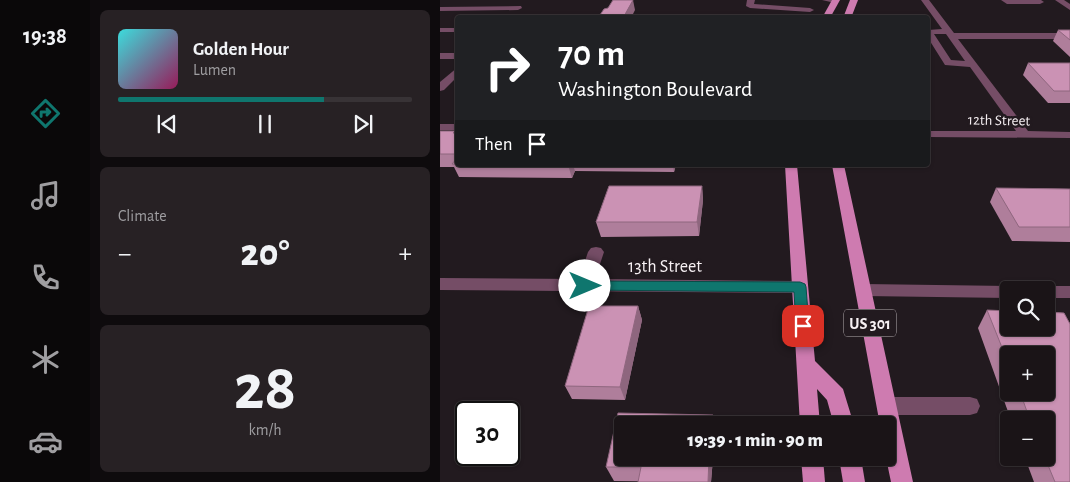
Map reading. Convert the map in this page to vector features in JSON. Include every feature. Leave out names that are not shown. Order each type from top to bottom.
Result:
[{"type":"main road","points":[[827,15],[832,0]]},
{"type":"main road","points":[[848,15],[854,0]]},
{"type":"main road","points":[[791,167],[809,416]]},
{"type":"main road","name":"US 301","points":[[838,167],[902,482]]},
{"type":"main road","points":[[805,364],[836,395],[842,416]]},
{"type":"main road","points":[[813,466],[814,482]]},
{"type":"main road","points":[[851,466],[854,482]]},
{"type":"street","points":[[512,15],[526,0]]},
{"type":"street","points":[[751,0],[750,6],[812,8],[807,15]]},
{"type":"street","points":[[925,0],[1024,135]]},
{"type":"street","points":[[1005,0],[1007,2],[1040,2]]},
{"type":"street","points":[[1059,0],[1070,8]]},
{"type":"street","points":[[440,8],[518,8]]},
{"type":"street","points":[[440,30],[455,30]]},
{"type":"street","points":[[930,32],[1070,36]]},
{"type":"street","points":[[930,35],[948,63],[972,64]]},
{"type":"street","points":[[440,56],[455,56]]},
{"type":"street","points":[[440,88],[455,73]]},
{"type":"street","points":[[440,127],[455,127]]},
{"type":"street","name":"12th Street","points":[[930,134],[1070,135]]},
{"type":"street","points":[[585,286],[596,252]]},
{"type":"street","name":"13th Street","points":[[440,284],[800,287]]},
{"type":"street","points":[[864,290],[1000,292]]},
{"type":"street","points":[[1055,292],[1070,292]]},
{"type":"street","points":[[887,406],[970,406]]},
{"type":"building","points":[[613,0],[633,0],[625,15],[600,15],[604,9],[608,8]]},
{"type":"building","points":[[1058,30],[1070,30],[1070,40]]},
{"type":"building","points":[[1028,63],[1070,63],[1070,91],[1054,91]]},
{"type":"building","points":[[440,131],[455,131],[453,133],[455,133],[455,154],[440,154]]},
{"type":"building","points":[[609,186],[702,186],[697,222],[596,222]]},
{"type":"building","points":[[996,188],[1070,189],[1070,227],[1019,227]]},
{"type":"building","points":[[589,306],[638,306],[620,387],[565,386]]},
{"type":"building","points":[[987,310],[1000,311],[1000,336],[1055,336],[1055,312],[1064,313],[1070,324],[1070,482],[1055,482],[1048,466],[1055,466],[1055,411],[1027,411],[1023,401],[1055,401],[1055,346],[1001,346]]},
{"type":"building","points":[[618,413],[713,415],[713,416],[617,416]]},
{"type":"building","points":[[614,431],[614,466],[709,466],[708,482],[638,482],[641,467],[606,467]]},
{"type":"route","points":[[585,286],[800,287],[803,326]]}]
